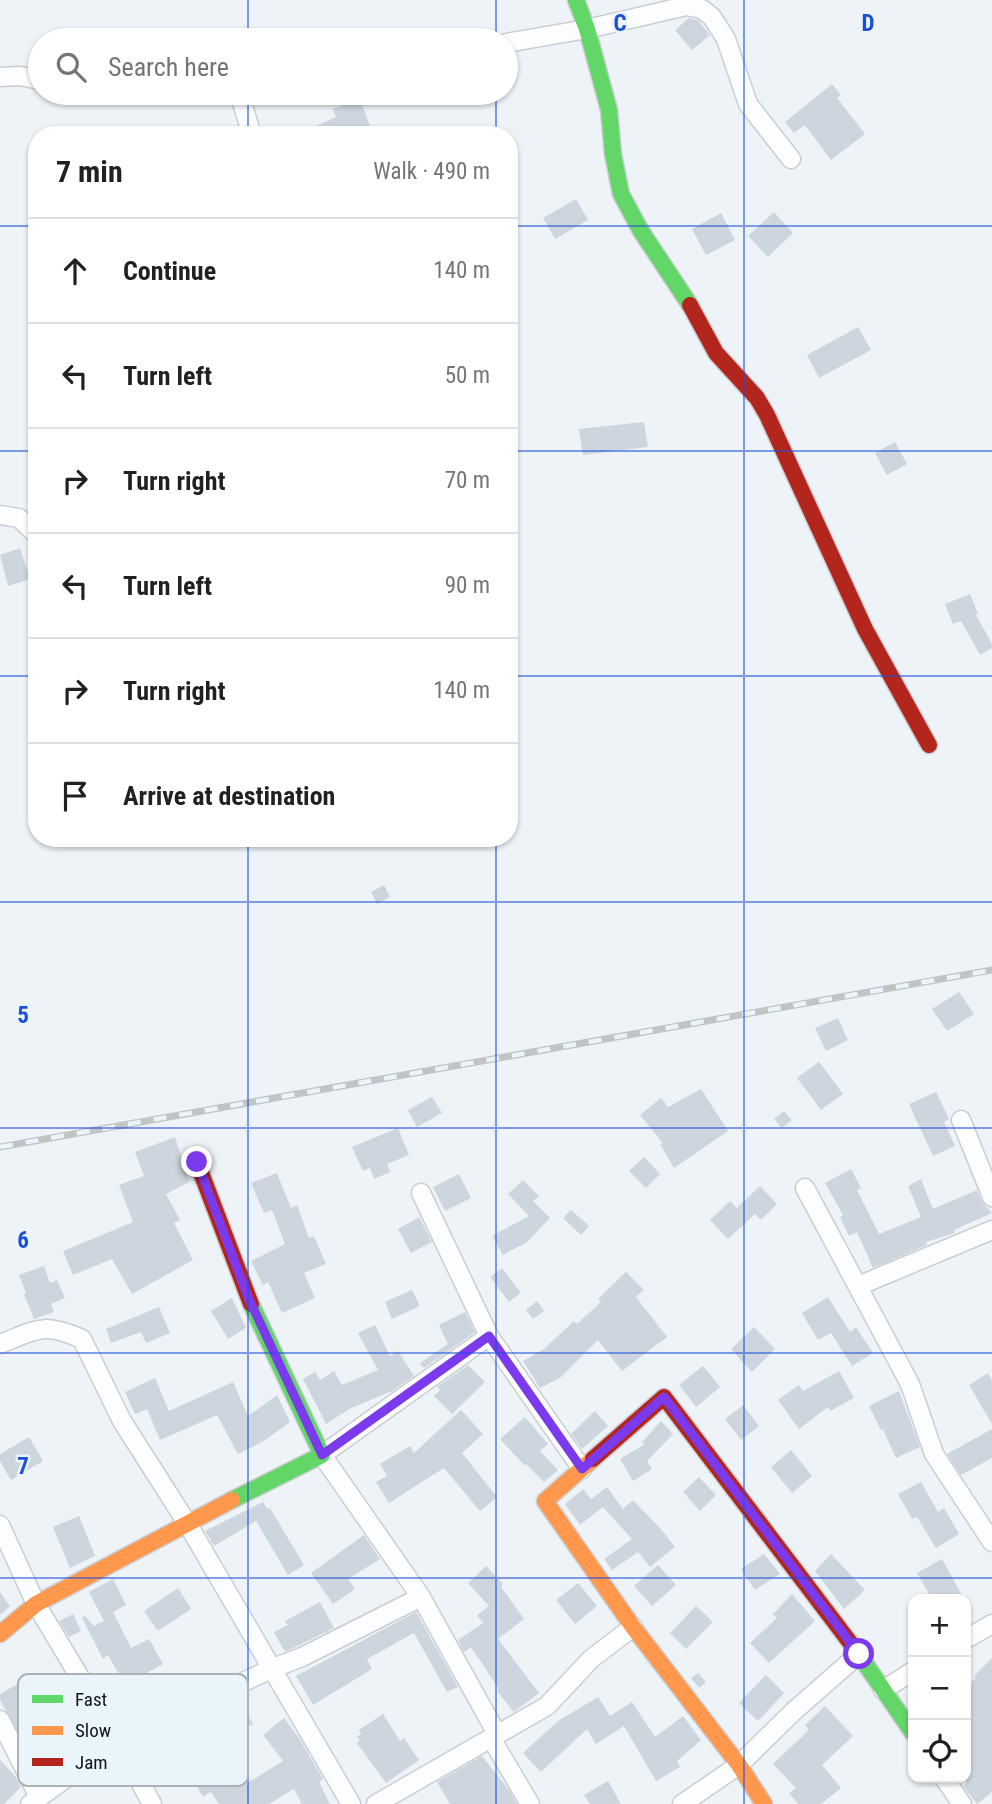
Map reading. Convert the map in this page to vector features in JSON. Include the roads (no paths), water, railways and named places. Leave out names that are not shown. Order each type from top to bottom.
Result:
[{"type":"street","points":[[576,0],[587,29],[609,110],[613,154],[621,194],[641,231],[697,314],[716,353],[757,398],[767,415],[865,629],[929,746]]},
{"type":"street","points":[[518,41],[587,29],[686,6],[702,9],[712,17],[726,38],[748,104],[791,159]]},
{"type":"street","points":[[0,77],[28,78]]},
{"type":"street","points":[[243,105],[249,126]]},
{"type":"street","points":[[0,515],[19,518],[28,526]]},
{"type":"street","points":[[961,1120],[992,1197]]},
{"type":"street","points":[[197,1162],[248,1297],[322,1455],[421,1597],[530,1804]]},
{"type":"street","points":[[805,1188],[910,1384],[934,1454],[992,1542]]},
{"type":"street","points":[[421,1193],[489,1336],[582,1469]]},
{"type":"street","points":[[858,1286],[992,1230]]},
{"type":"street","points":[[0,1344],[40,1328],[58,1329],[82,1339],[122,1421],[187,1522],[351,1804]]},
{"type":"street","points":[[0,1634],[36,1604],[187,1522],[322,1455],[489,1336]]},
{"type":"street","points":[[764,1804],[739,1765],[633,1627],[545,1501],[664,1397],[859,1654],[908,1726]]},
{"type":"street","points":[[0,1525],[36,1604],[78,1674]]},
{"type":"street","points":[[248,1680],[302,1657],[421,1597]]},
{"type":"street","points":[[971,1636],[992,1624]]},
{"type":"street","points":[[376,1804],[547,1706],[591,1659],[633,1627]]},
{"type":"street","points":[[682,1804],[739,1765],[794,1711],[859,1654]]},
{"type":"street","points":[[883,1690],[908,1674]]},
{"type":"street","points":[[0,1720],[18,1763]]},
{"type":"street","points":[[947,1783],[962,1804]]},
{"type":"street","points":[[34,1801],[55,1786]]},
{"type":"street","points":[[142,1786],[152,1804]]},
{"type":"railway","points":[[0,1147],[992,970]]}]
